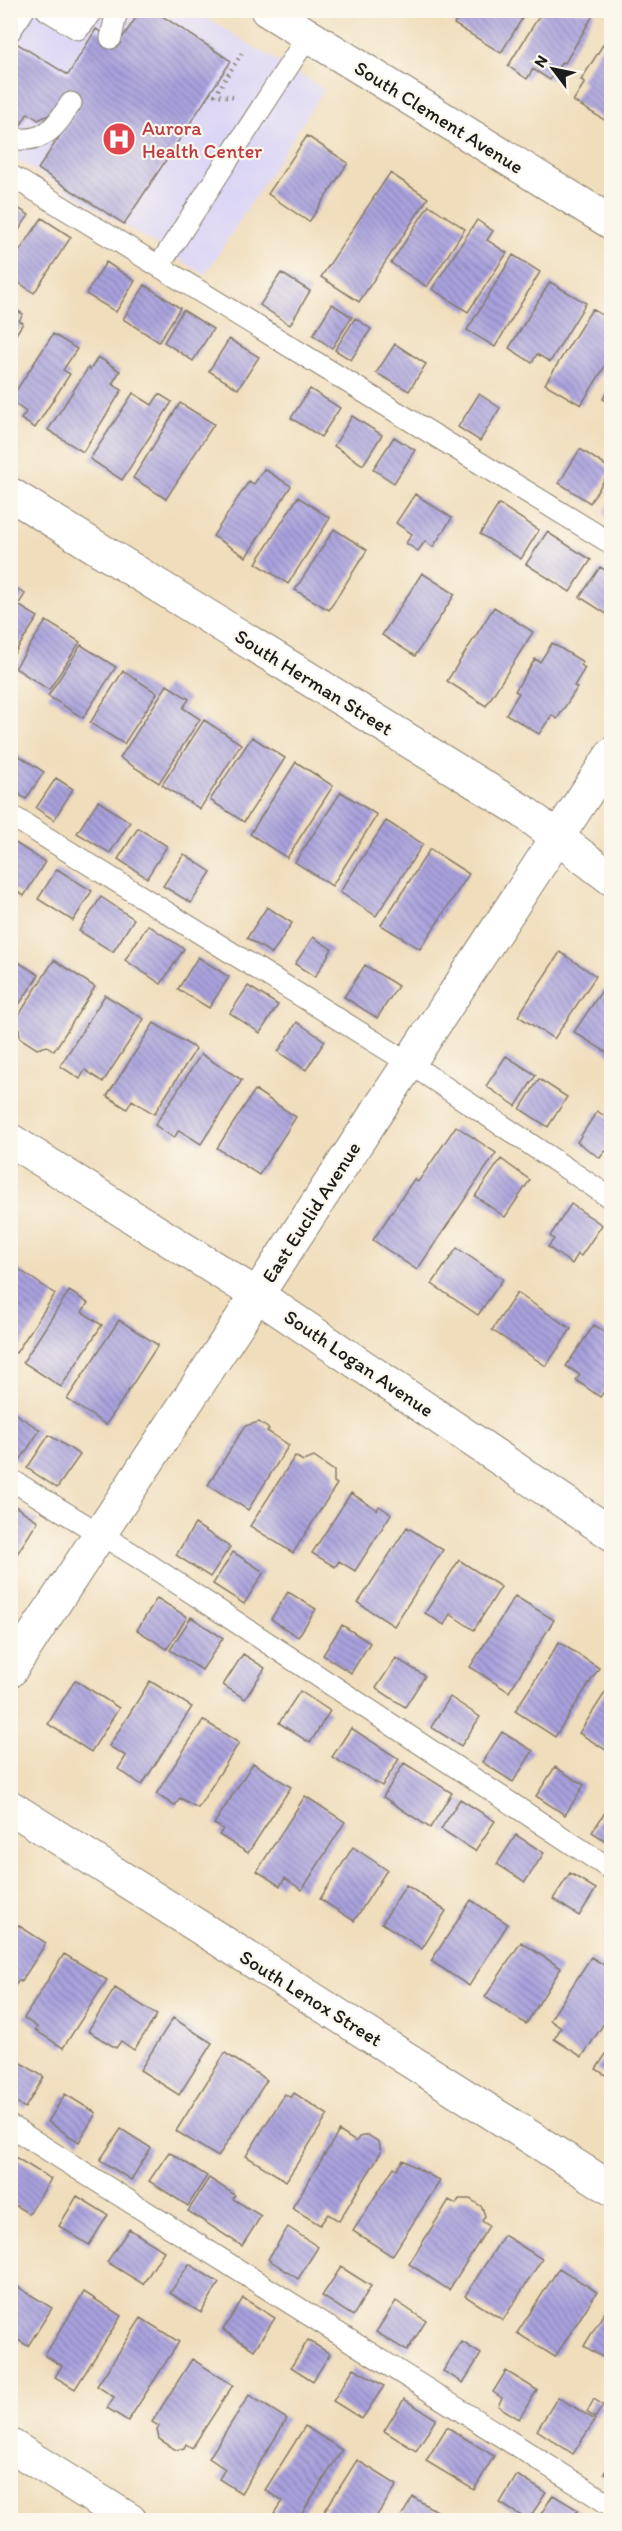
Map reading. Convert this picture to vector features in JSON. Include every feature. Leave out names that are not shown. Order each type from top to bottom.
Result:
[{"type":"street","name":"South Clement Avenue","points":[[267,10],[612,223]]},
{"type":"street","name":"South Herman Street","points":[[10,494],[524,812],[612,879]]},
{"type":"street","name":"East Euclid Avenue","points":[[10,1671],[612,754]]},
{"type":"street","name":"South Logan Avenue","points":[[10,1140],[257,1294],[612,1534]]},
{"type":"street","name":"South Lenox Street","points":[[10,1807],[612,2189]]},
{"type":"street","points":[[10,2445],[130,2520]]},
{"type":"lane","points":[[10,31],[24,10]]},
{"type":"lane","points":[[47,10],[78,29],[94,10]]},
{"type":"lane","points":[[111,39],[117,10]]},
{"type":"lane","points":[[159,266],[308,36]]},
{"type":"lane","points":[[10,138],[29,141],[46,134],[71,103]]},
{"type":"lane","points":[[10,175],[612,544]]},
{"type":"lane","points":[[10,815],[409,1063],[612,1199]]},
{"type":"lane","points":[[10,1479],[100,1535],[612,1870]]},
{"type":"lane","points":[[10,2127],[612,2506]]},
{"type":"path","points":[[215,95],[242,53]]},
{"type":"shaded area","points":[[10,11],[195,11],[324,89],[205,275],[11,156]]},
{"type":"building","name":"Aurora Health Center","points":[[141,10],[153,10],[231,61],[124,224],[38,169],[78,108],[53,113],[38,120],[28,113],[20,126],[10,120],[10,44],[13,41],[68,75],[96,29],[119,43]]},
{"type":"building","points":[[463,10],[520,10],[525,14],[501,53],[454,24]]},
{"type":"building","points":[[543,10],[595,12],[565,63],[562,62],[550,80],[533,69],[527,79],[508,66]]},
{"type":"building","points":[[609,35],[612,37],[611,124],[573,101],[585,82],[581,80]]},
{"type":"building","points":[[307,136],[348,163],[309,222],[268,194]]},
{"type":"building","points":[[390,173],[428,198],[359,302],[321,277]]},
{"type":"building","points":[[10,203],[29,215],[10,243]]},
{"type":"building","points":[[429,205],[465,229],[427,287],[391,263]]},
{"type":"building","points":[[42,218],[71,237],[34,293],[12,278],[17,270],[10,265]]},
{"type":"building","points":[[477,220],[493,231],[487,240],[507,253],[468,312],[432,289]]},
{"type":"building","points":[[513,255],[540,272],[495,347],[467,330]]},
{"type":"building","points":[[106,262],[135,281],[116,312],[86,294]]},
{"type":"building","points":[[281,273],[310,291],[290,325],[260,305]]},
{"type":"building","points":[[550,282],[586,303],[550,362],[537,354],[532,363],[509,348]]},
{"type":"building","points":[[145,285],[180,308],[159,342],[123,319]]},
{"type":"building","points":[[332,304],[352,317],[332,348],[313,335]]},
{"type":"building","points":[[10,306],[23,314],[19,321],[23,323],[10,344]]},
{"type":"building","points":[[592,309],[612,321],[612,355],[581,405],[545,384]]},
{"type":"building","points":[[183,310],[213,329],[193,361],[164,342]]},
{"type":"building","points":[[355,318],[371,329],[351,360],[335,350]]},
{"type":"building","points":[[53,334],[77,349],[63,370],[70,374],[35,428],[21,419],[26,412],[10,400]]},
{"type":"building","points":[[229,339],[259,357],[238,389],[209,371]]},
{"type":"building","points":[[395,344],[426,364],[409,391],[376,373]]},
{"type":"building","points":[[98,357],[120,371],[112,384],[122,390],[83,452],[48,430],[88,368],[90,370]]},
{"type":"building","points":[[612,384],[612,404],[603,399]]},
{"type":"building","points":[[310,389],[340,408],[321,437],[291,418]]},
{"type":"building","points":[[133,393],[152,405],[159,394],[172,402],[122,480],[90,459]]},
{"type":"building","points":[[479,394],[500,408],[480,441],[458,427]]},
{"type":"building","points":[[180,403],[214,424],[166,499],[133,478]]},
{"type":"building","points":[[352,416],[382,435],[363,465],[334,446]]},
{"type":"building","points":[[394,437],[415,450],[394,483],[373,469]]},
{"type":"building","points":[[580,449],[611,469],[590,503],[559,483]]},
{"type":"building","points":[[264,469],[291,486],[246,557],[213,536],[249,481],[254,484]]},
{"type":"building","points":[[415,494],[452,518],[433,547],[425,541],[418,551],[406,543],[412,534],[396,523]]},
{"type":"building","points":[[298,497],[330,518],[288,584],[256,563]]},
{"type":"building","points":[[612,500],[612,518],[603,513]]},
{"type":"building","points":[[499,504],[539,530],[521,559],[480,534]]},
{"type":"building","points":[[334,529],[367,550],[329,610],[295,590]]},
{"type":"building","points":[[547,532],[591,560],[570,592],[526,564]]},
{"type":"building","points":[[600,567],[612,574],[612,609],[608,615],[580,597]]},
{"type":"building","points":[[422,573],[455,594],[415,656],[382,635]]},
{"type":"building","points":[[10,584],[25,594],[18,605],[38,617],[10,660]]},
{"type":"building","points":[[494,607],[533,632],[486,706],[447,681]]},
{"type":"building","points":[[46,621],[80,642],[49,690],[15,668]]},
{"type":"building","points":[[552,643],[583,662],[581,665],[585,668],[574,686],[577,688],[557,719],[552,715],[539,734],[506,714],[519,693],[515,691],[535,659],[540,662]]},
{"type":"building","points":[[81,645],[116,667],[83,718],[48,696]]},
{"type":"building","points":[[123,671],[157,693],[124,744],[90,723]]},
{"type":"building","points":[[167,685],[189,699],[183,708],[200,719],[159,783],[120,758]]},
{"type":"building","points":[[204,720],[241,744],[200,809],[162,785]]},
{"type":"building","points":[[252,737],[285,758],[244,822],[210,800]]},
{"type":"building","points":[[12,751],[44,772],[26,799],[10,789]]},
{"type":"building","points":[[296,762],[333,786],[287,858],[250,834]]},
{"type":"building","points":[[56,778],[73,789],[54,820],[36,808]]},
{"type":"building","points":[[341,792],[377,815],[332,886],[295,862]]},
{"type":"building","points":[[98,801],[130,822],[110,853],[77,833]]},
{"type":"building","points":[[386,821],[423,844],[376,916],[340,892]]},
{"type":"building","points":[[138,828],[167,846],[147,878],[118,859]]},
{"type":"building","points":[[14,842],[45,862],[24,896],[10,887],[10,847]]},
{"type":"building","points":[[430,849],[469,874],[420,949],[381,925]]},
{"type":"building","points":[[184,854],[211,872],[191,903],[163,886]]},
{"type":"building","points":[[57,869],[92,891],[73,921],[38,899]]},
{"type":"building","points":[[101,897],[134,919],[113,952],[79,931]]},
{"type":"building","points":[[267,907],[292,923],[272,954],[247,938]]},
{"type":"building","points":[[148,925],[184,949],[161,984],[125,960]]},
{"type":"building","points":[[313,937],[332,949],[315,977],[295,964]]},
{"type":"building","points":[[560,952],[596,976],[554,1039],[518,1016]]},
{"type":"building","points":[[10,957],[39,975],[10,1018]]},
{"type":"building","points":[[198,957],[229,977],[209,1008],[178,989]]},
{"type":"building","points":[[54,960],[95,987],[54,1051],[47,1046],[37,1049],[20,1038],[19,1028],[13,1024]]},
{"type":"building","points":[[365,965],[398,986],[377,1018],[344,997]]},
{"type":"building","points":[[248,986],[278,1005],[260,1033],[230,1013]]},
{"type":"building","points":[[603,989],[612,995],[612,1056],[574,1032]]},
{"type":"building","points":[[105,995],[144,1019],[103,1082],[85,1070],[80,1079],[60,1066]]},
{"type":"building","points":[[297,1022],[325,1041],[306,1070],[278,1052]]},
{"type":"building","points":[[154,1023],[196,1049],[154,1114],[132,1100],[127,1109],[107,1096]]},
{"type":"building","points":[[201,1054],[242,1080],[201,1144],[179,1130],[174,1138],[155,1125]]},
{"type":"building","points":[[506,1056],[536,1075],[516,1106],[486,1086]]},
{"type":"building","points":[[539,1079],[567,1097],[548,1127],[520,1109]]},
{"type":"building","points":[[255,1090],[296,1117],[259,1175],[217,1148]]},
{"type":"building","points":[[597,1111],[612,1121],[612,1152],[610,1154],[605,1151],[600,1158],[577,1142]]},
{"type":"building","points":[[456,1126],[496,1153],[417,1270],[373,1240],[414,1179],[418,1182]]},
{"type":"building","points":[[501,1159],[530,1180],[505,1217],[475,1196]]},
{"type":"building","points":[[571,1204],[602,1225],[581,1256],[578,1254],[572,1264],[548,1247],[554,1239],[550,1236]]},
{"type":"building","points":[[457,1248],[503,1279],[478,1315],[432,1284]]},
{"type":"building","points":[[17,1268],[55,1294],[16,1353],[10,1349],[10,1278]]},
{"type":"building","points":[[69,1291],[88,1303],[82,1312],[102,1325],[61,1387],[23,1362]]},
{"type":"building","points":[[517,1293],[571,1329],[546,1366],[492,1330]]},
{"type":"building","points":[[119,1320],[158,1345],[106,1425],[67,1399]]},
{"type":"building","points":[[594,1325],[612,1336],[612,1381],[600,1397],[576,1380],[580,1375],[566,1366]]},
{"type":"building","points":[[10,1410],[40,1430],[19,1462],[10,1456]]},
{"type":"building","points":[[259,1422],[269,1429],[267,1431],[289,1445],[248,1510],[208,1485],[245,1426]]},
{"type":"building","points":[[49,1435],[80,1455],[57,1488],[27,1468]]},
{"type":"building","points":[[295,1456],[303,1461],[314,1457],[334,1471],[334,1482],[337,1484],[293,1553],[250,1526]]},
{"type":"building","points":[[351,1493],[377,1510],[379,1506],[391,1514],[355,1571],[339,1561],[335,1567],[312,1553]]},
{"type":"building","points":[[10,1503],[38,1521],[17,1554],[10,1550]]},
{"type":"building","points":[[195,1524],[230,1547],[210,1577],[176,1555]]},
{"type":"building","points":[[407,1527],[443,1550],[394,1626],[358,1603]]},
{"type":"building","points":[[233,1552],[264,1572],[244,1604],[213,1584]]},
{"type":"building","points":[[459,1560],[501,1587],[474,1630],[450,1614],[444,1625],[425,1613]]},
{"type":"building","points":[[288,1592],[316,1609],[298,1637],[271,1619]]},
{"type":"building","points":[[515,1596],[554,1620],[509,1692],[470,1667]]},
{"type":"building","points":[[157,1598],[187,1617],[167,1649],[137,1630]]},
{"type":"building","points":[[191,1617],[223,1638],[202,1670],[170,1650]]},
{"type":"building","points":[[342,1625],[370,1643],[351,1673],[323,1655]]},
{"type":"building","points":[[559,1642],[599,1668],[555,1737],[515,1711]]},
{"type":"building","points":[[243,1654],[265,1668],[245,1699],[223,1685]]},
{"type":"building","points":[[396,1658],[425,1676],[405,1707],[376,1688]]},
{"type":"building","points":[[75,1680],[119,1708],[91,1752],[48,1724]]},
{"type":"building","points":[[150,1681],[192,1707],[142,1785],[118,1769],[126,1756],[109,1746]]},
{"type":"building","points":[[612,1682],[612,1754],[579,1733]]},
{"type":"building","points":[[300,1691],[330,1711],[310,1743],[279,1723]]},
{"type":"building","points":[[450,1697],[480,1717],[461,1746],[431,1727]]},
{"type":"building","points":[[203,1720],[239,1743],[198,1808],[180,1798],[175,1806],[156,1794]]},
{"type":"building","points":[[351,1728],[399,1759],[382,1786],[332,1757]]},
{"type":"building","points":[[502,1732],[533,1751],[513,1782],[482,1762]]},
{"type":"building","points":[[253,1763],[291,1787],[248,1853],[219,1835],[223,1829],[214,1824]]},
{"type":"building","points":[[404,1763],[452,1793],[430,1828],[383,1797]]},
{"type":"building","points":[[555,1767],[584,1785],[565,1815],[536,1796]]},
{"type":"building","points":[[305,1796],[345,1822],[302,1890],[285,1878],[280,1886],[257,1871]]},
{"type":"building","points":[[460,1799],[495,1821],[475,1851],[441,1829]]},
{"type":"building","points":[[612,1802],[612,1845],[592,1832]]},
{"type":"building","points":[[516,1835],[544,1853],[525,1882],[497,1864]]},
{"type":"building","points":[[353,1847],[387,1870],[354,1921],[320,1899]]},
{"type":"building","points":[[570,1873],[596,1889],[579,1916],[553,1899]]},
{"type":"building","points":[[406,1885],[446,1911],[422,1949],[382,1923]]},
{"type":"building","points":[[471,1900],[508,1924],[469,1986],[431,1961]]},
{"type":"building","points":[[10,1920],[46,1943],[21,1982],[19,1980],[10,1993]]},
{"type":"building","points":[[612,1924],[612,1940],[604,1935]]},
{"type":"building","points":[[521,1942],[561,1968],[526,2024],[485,1997]]},
{"type":"building","points":[[64,1954],[107,1980],[63,2048],[35,2030],[37,2027],[24,2018]]},
{"type":"building","points":[[591,1957],[612,1970],[612,2011],[582,2057],[554,2039],[561,2028],[550,2020]]},
{"type":"building","points":[[115,1988],[157,2015],[134,2050],[121,2041],[116,2048],[88,2031]]},
{"type":"building","points":[[173,2018],[212,2043],[179,2095],[140,2070]]},
{"type":"building","points":[[612,2045],[612,2079],[596,2069]]},
{"type":"building","points":[[225,2053],[267,2080],[218,2157],[176,2131]]},
{"type":"building","points":[[10,2056],[44,2077],[25,2108],[10,2099]]},
{"type":"building","points":[[294,2093],[328,2115],[286,2181],[246,2156],[285,2094],[291,2098]]},
{"type":"building","points":[[65,2094],[96,2113],[79,2142],[48,2122]]},
{"type":"building","points":[[121,2129],[151,2148],[131,2180],[100,2160]]},
{"type":"building","points":[[339,2131],[356,2142],[359,2137],[368,2135],[379,2142],[381,2152],[339,2221],[328,2214],[320,2225],[292,2208]]},
{"type":"building","points":[[169,2152],[207,2176],[188,2206],[149,2181]]},
{"type":"building","points":[[10,2154],[51,2179],[29,2214],[10,2202]]},
{"type":"building","points":[[403,2160],[440,2181],[392,2256],[353,2231],[394,2167],[397,2169]]},
{"type":"building","points":[[209,2178],[235,2195],[233,2199],[261,2216],[242,2246],[188,2211]]},
{"type":"building","points":[[77,2196],[108,2215],[89,2245],[59,2226]]},
{"type":"building","points":[[459,2199],[470,2199],[482,2207],[485,2216],[482,2221],[489,2226],[449,2290],[409,2264],[449,2200],[456,2204]]},
{"type":"building","points":[[288,2227],[318,2247],[298,2279],[268,2259]]},
{"type":"building","points":[[129,2229],[164,2251],[143,2284],[107,2262]]},
{"type":"building","points":[[504,2235],[542,2259],[503,2320],[465,2296]]},
{"type":"building","points":[[189,2264],[219,2283],[201,2313],[170,2293]]},
{"type":"building","points":[[341,2267],[371,2286],[353,2316],[322,2296]]},
{"type":"building","points":[[559,2268],[597,2292],[555,2357],[517,2333]]},
{"type":"building","points":[[10,2282],[52,2308],[28,2346],[10,2335]]},
{"type":"building","points":[[84,2292],[121,2316],[75,2389],[55,2377],[62,2366],[45,2355]]},
{"type":"building","points":[[243,2298],[275,2318],[254,2350],[223,2330]]},
{"type":"building","points":[[396,2301],[426,2321],[407,2351],[376,2332]]},
{"type":"building","points":[[607,2308],[612,2311],[612,2363],[584,2346]]},
{"type":"building","points":[[141,2318],[179,2342],[128,2421],[107,2408],[114,2397],[97,2386]]},
{"type":"building","points":[[308,2340],[330,2354],[313,2381],[291,2367]]},
{"type":"building","points":[[462,2342],[481,2354],[463,2383],[443,2371]]},
{"type":"building","points":[[192,2359],[233,2385],[192,2448],[186,2444],[184,2448],[176,2450],[159,2439],[157,2430],[159,2426],[152,2422]]},
{"type":"building","points":[[354,2368],[384,2386],[362,2419],[333,2401]]},
{"type":"building","points":[[506,2371],[537,2390],[519,2419],[498,2406],[502,2398],[493,2392]]},
{"type":"building","points":[[249,2395],[287,2419],[241,2493],[219,2479],[225,2469],[209,2458]]},
{"type":"building","points":[[558,2397],[595,2420],[573,2454],[537,2430]]},
{"type":"building","points":[[404,2399],[436,2419],[416,2451],[384,2431]]},
{"type":"building","points":[[594,2399],[603,2405],[595,2418],[587,2412]]},
{"type":"building","points":[[305,2426],[342,2450],[298,2520],[285,2520],[274,2513],[282,2501],[265,2490]]},
{"type":"building","points":[[447,2427],[494,2456],[474,2490],[426,2461]]},
{"type":"building","points":[[357,2460],[397,2485],[374,2520],[319,2520]]},
{"type":"building","points":[[612,2462],[612,2477],[604,2473]]},
{"type":"building","points":[[517,2475],[546,2493],[528,2520],[500,2503]]},
{"type":"building","points":[[553,2495],[578,2510],[572,2520],[537,2520]]},
{"type":"building","points":[[413,2497],[451,2520],[399,2520]]},
{"type":"building","points":[[581,2513],[593,2520],[576,2520]]},
{"type":"place","name":"Aurora Health Center","points":[[119,139]]}]
